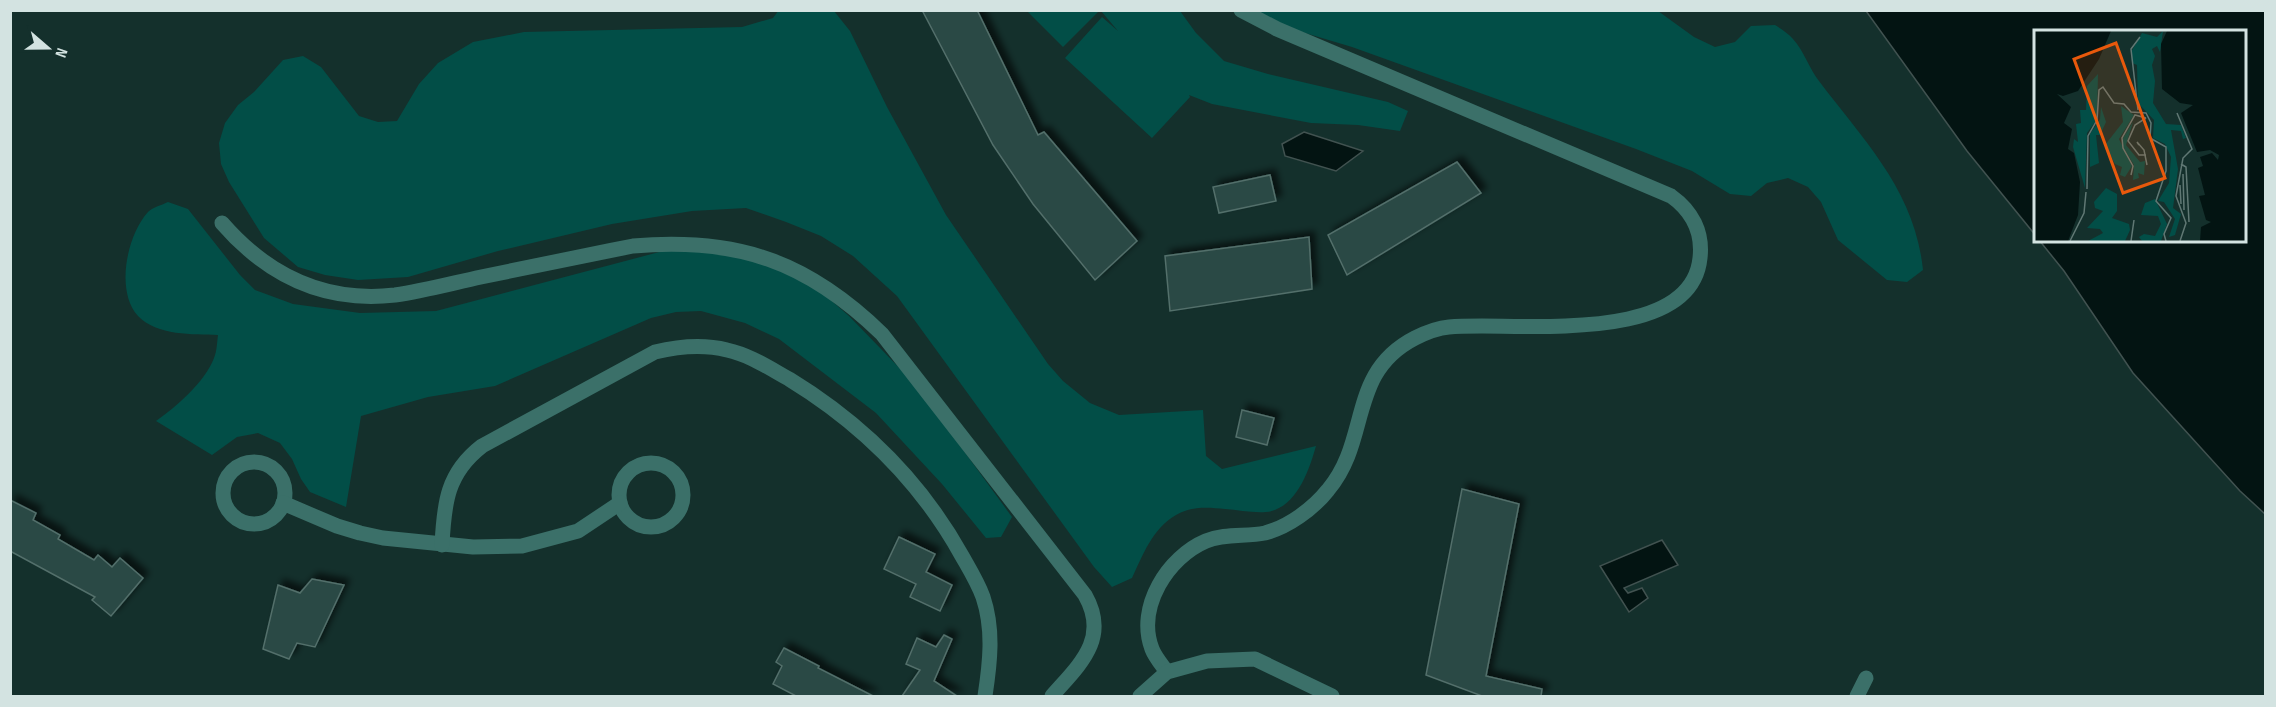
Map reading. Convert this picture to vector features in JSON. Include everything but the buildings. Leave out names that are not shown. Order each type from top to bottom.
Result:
[{"type":"street","points":[[1167,672],[1152,650],[1149,628],[1152,606],[1164,576],[1186,552],[1205,542],[1215,538],[1264,533],[1292,520],[1317,502],[1337,478],[1348,458],[1356,436],[1366,390],[1378,369],[1395,351],[1426,333],[1449,327],[1586,326],[1661,310],[1675,302],[1690,285],[1697,271],[1700,256],[1700,240],[1696,225],[1683,206],[1671,196],[1277,29],[1241,10]]},
{"type":"street","points":[[222,223],[253,255],[281,273],[311,287],[354,296],[398,294],[633,246],[667,243],[701,244],[735,249],[768,258],[800,272],[839,296],[882,334],[1085,595],[1094,621],[1090,648],[1079,666],[1052,696]]},
{"type":"street","points":[[442,545],[444,506],[450,486],[467,460],[482,446],[655,352],[700,345],[729,350],[757,360],[816,396],[856,426],[912,481],[937,516],[977,583],[987,612],[991,643],[985,696]]},
{"type":"street","points":[[253,462],[264,464],[275,470],[282,480],[285,491],[283,503],[277,514],[268,521],[256,524],[244,522],[234,516],[227,507],[224,495],[225,483],[231,473],[241,465],[253,462]]},
{"type":"street","points":[[643,463],[656,463],[668,467],[677,475],[683,487],[684,500],[680,511],[671,521],[660,526],[647,527],[635,523],[625,515],[620,503],[619,491],[623,479],[632,469],[643,463]]},
{"type":"street","points":[[283,503],[337,526],[360,533],[442,545],[473,547],[522,546],[579,531],[620,503]]},
{"type":"street","points":[[1140,696],[1167,672],[1207,661],[1255,660],[1332,696]]},
{"type":"street","points":[[1857,696],[1866,678]]},
{"type":"shaded area","points":[[779,10],[834,11],[850,31],[887,107],[946,215],[1048,364],[1063,381],[1090,403],[1119,415],[1203,410],[1206,456],[1222,469],[1316,446],[1305,477],[1293,496],[1285,504],[1266,512],[1206,508],[1176,515],[1154,535],[1132,578],[1112,587],[1094,567],[897,296],[853,256],[821,236],[746,208],[692,211],[612,224],[498,251],[408,277],[358,280],[325,275],[298,267],[264,238],[229,182],[221,164],[219,143],[225,123],[238,105],[254,92],[283,60],[303,56],[321,67],[359,116],[378,122],[397,121],[419,84],[438,63],[473,42],[524,32],[742,27],[773,18]]},
{"type":"shaded area","points":[[1096,10],[1098,12],[1063,47],[1027,11]]},
{"type":"shaded area","points":[[1101,11],[1180,11],[1196,33],[1224,61],[1268,74],[1388,102],[1408,111],[1400,131],[1358,125],[1311,123],[1212,104],[1189,95],[1190,97],[1152,138],[1065,58],[1102,17],[1118,31]]},
{"type":"shaded area","points":[[1241,11],[1658,11],[1694,37],[1715,47],[1735,42],[1751,26],[1775,25],[1797,44],[1812,71],[1870,147],[1899,192],[1918,242],[1923,270],[1907,282],[1887,280],[1838,240],[1821,202],[1808,187],[1788,178],[1767,183],[1751,196],[1730,194],[1692,171],[1636,149],[1352,47],[1252,17]]},
{"type":"shaded area","points":[[1866,11],[2265,11],[2265,514],[2240,491],[2133,373],[2064,271],[2041,242],[2246,242],[2246,30],[2034,30],[2034,234],[1967,151]]},
{"type":"shaded area","points":[[1304,132],[1363,151],[1336,171],[1285,156],[1282,144]]},
{"type":"shaded area","points":[[168,202],[188,209],[240,275],[255,290],[293,304],[360,313],[436,311],[682,246],[768,257],[818,289],[849,316],[915,384],[1012,517],[1001,537],[986,538],[942,484],[876,413],[779,339],[745,323],[701,311],[676,312],[651,318],[495,386],[428,397],[361,416],[346,507],[310,492],[292,459],[280,443],[258,433],[237,437],[212,455],[156,421],[181,401],[204,376],[215,355],[218,335],[165,331],[146,323],[131,305],[127,292],[126,263],[134,234],[148,212]]},
{"type":"shaded area","points":[[1662,540],[1678,565],[1624,588],[1628,593],[1642,588],[1648,598],[1629,612],[1600,566]]}]
